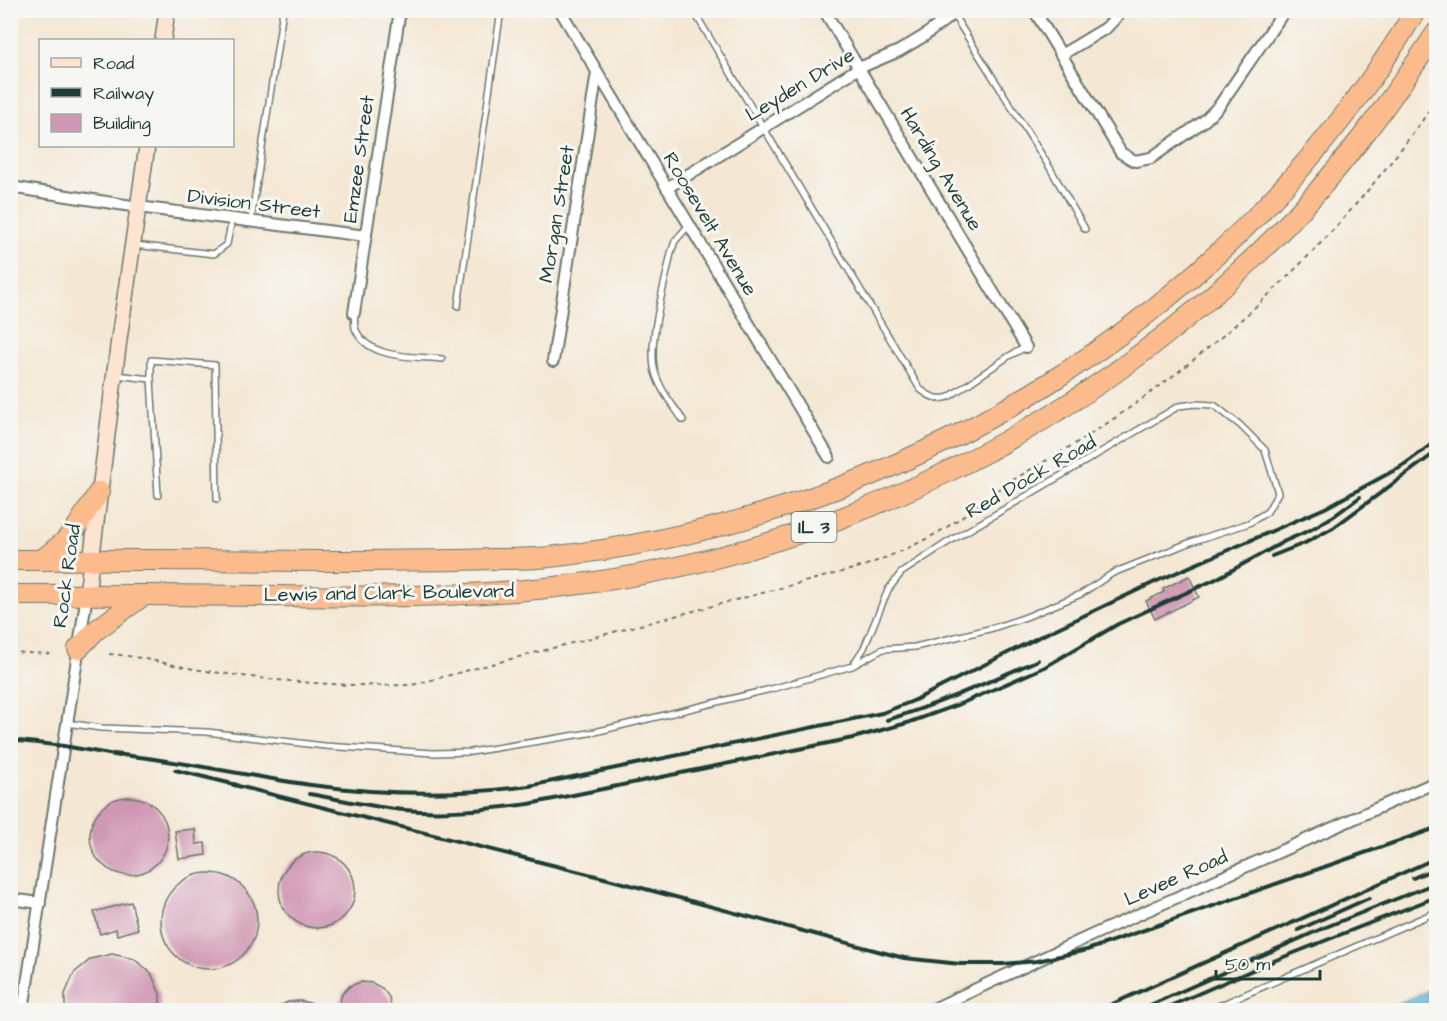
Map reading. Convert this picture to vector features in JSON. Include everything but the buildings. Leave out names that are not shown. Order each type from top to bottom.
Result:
[{"type":"highway","name":"Lewis and Clark Boulevard","points":[[10,560],[451,560],[545,557],[659,540],[730,523],[818,496],[893,467],[952,440],[1041,389],[1131,326],[1192,276],[1272,199],[1330,134],[1371,79],[1416,10]]},
{"type":"highway","name":"Lewis and Clark Boulevard","points":[[10,595],[428,597],[575,585],[649,572],[748,548],[857,512],[979,457],[1085,394],[1170,332],[1227,283],[1302,209],[1354,148],[1396,93],[1437,33]]},
{"type":"highway","points":[[42,560],[71,534],[99,492]]},
{"type":"highway","points":[[78,649],[102,625],[144,595]]},
{"type":"main road","points":[[163,39],[167,10]]},
{"type":"main road","name":"Rock Road","points":[[87,594],[114,375],[147,147]]},
{"type":"street","name":"Emzee Street","points":[[354,313],[400,10]]},
{"type":"street","name":"Roosevelt Avenue","points":[[560,10],[829,457]]},
{"type":"street","name":"Harding Avenue","points":[[825,10],[1026,347]]},
{"type":"street","points":[[1034,10],[1121,153],[1135,161],[1151,158],[1204,121],[1286,10]]},
{"type":"street","points":[[1061,55],[1106,28],[1123,10]]},
{"type":"street","name":"Leyden Drive","points":[[667,188],[859,69],[916,41],[952,12]]},
{"type":"street","name":"Morgan Street","points":[[553,361],[597,72]]},
{"type":"street","name":"Division Street","points":[[10,187],[138,207],[366,236]]},
{"type":"street","name":"Rock Road","points":[[24,1010],[87,594]]},
{"type":"street","name":"Levee Road","points":[[931,1011],[1101,931],[1437,782]]},
{"type":"street","points":[[10,900],[40,903]]},
{"type":"lane","points":[[251,221],[283,10]]},
{"type":"lane","points":[[458,306],[501,10]]},
{"type":"lane","points":[[693,10],[920,389],[935,398],[949,397],[1026,347]]},
{"type":"lane","points":[[952,12],[1050,168],[1084,229]]},
{"type":"lane","points":[[132,245],[214,254],[227,244],[232,219]]},
{"type":"lane","points":[[683,420],[658,381],[653,352],[671,253],[675,241],[689,225]]},
{"type":"lane","points":[[354,313],[355,327],[364,341],[384,353],[442,359]]},
{"type":"lane","points":[[158,495],[152,360],[215,365],[217,499]]},
{"type":"lane","points":[[114,375],[152,379]]},
{"type":"lane","name":"Red Dock Road","points":[[1214,405],[1240,425],[1265,450],[1278,493],[1267,512],[1250,523],[1191,542],[1113,573],[1081,594],[1026,617],[993,628],[915,647],[883,650],[852,666],[864,648],[888,590],[901,573],[945,544],[1179,406],[1214,405]]},
{"type":"lane","points":[[67,723],[101,728],[218,733],[325,746],[433,753],[471,752],[595,732],[775,688],[852,666]]},
{"type":"lane","points":[[1209,1011],[1437,912]]},
{"type":"path","points":[[10,652],[51,654]]},
{"type":"water","points":[[1436,987],[1436,1010],[1383,1010]]},
{"type":"railway","points":[[1398,469],[1436,441]]},
{"type":"railway","points":[[1272,556],[1305,543],[1333,528],[1436,452]]},
{"type":"railway","points":[[113,754],[339,788],[447,793],[529,786],[882,713],[913,701],[1041,636],[1157,581],[1325,508],[1406,464]]},
{"type":"railway","points":[[309,794],[380,807],[420,811],[514,806],[853,738],[907,723],[960,704],[1045,667],[1118,624],[1216,579],[1285,541],[1310,530],[1360,497]]},
{"type":"railway","points":[[887,720],[945,700],[1038,660]]},
{"type":"railway","points":[[10,740],[64,746],[120,756]]},
{"type":"railway","points":[[175,770],[237,785]]},
{"type":"railway","points":[[230,784],[608,879],[904,958],[960,964],[1037,961],[1087,950],[1436,828]]},
{"type":"railway","points":[[1099,1010],[1436,858]]},
{"type":"railway","points":[[1413,878],[1436,868]]},
{"type":"railway","points":[[1139,1010],[1326,927],[1436,883]]},
{"type":"railway","points":[[1161,1010],[1271,962],[1436,897]]},
{"type":"railway","points":[[1298,930],[1369,898]]}]
